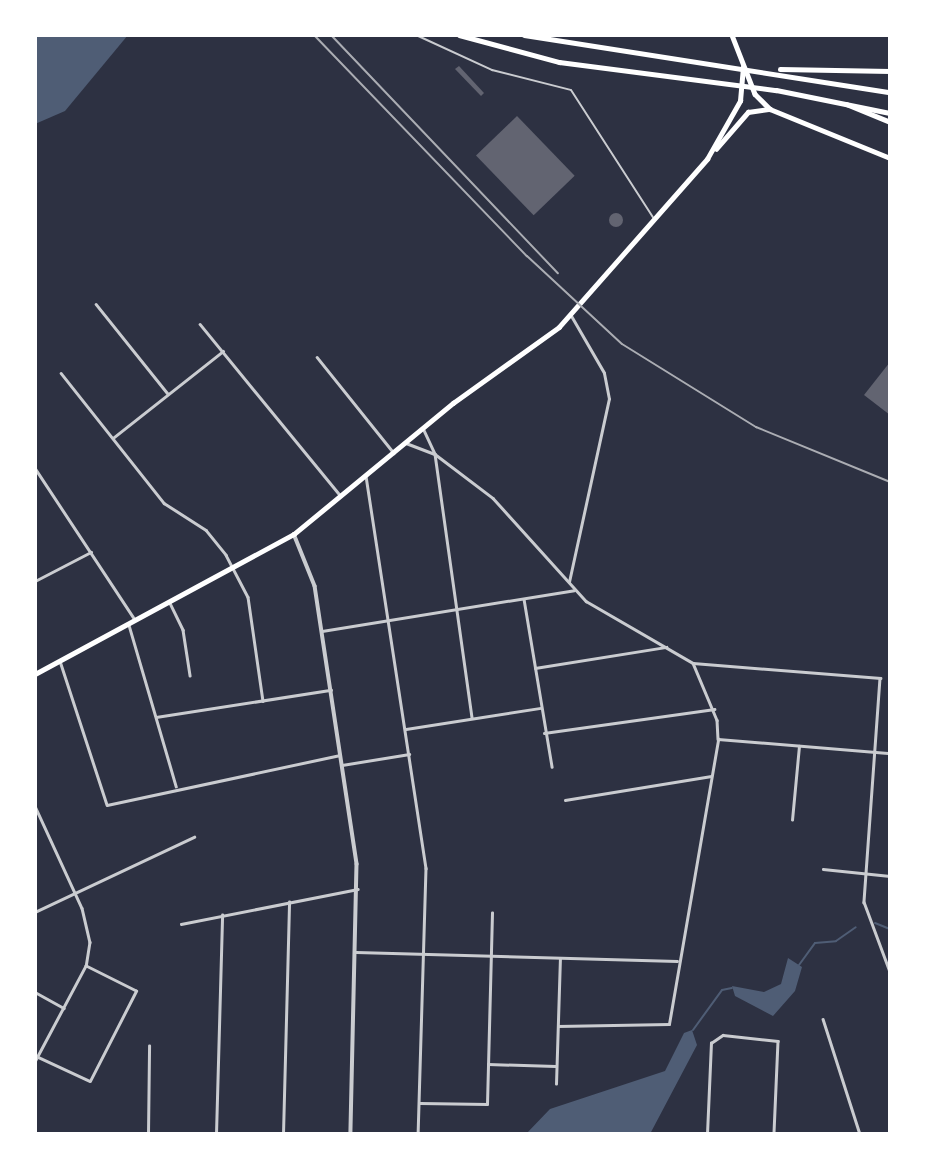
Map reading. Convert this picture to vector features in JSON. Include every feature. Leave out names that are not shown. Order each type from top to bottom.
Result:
[{"type":"highway","points":[[459,35],[510,51],[833,99],[890,113]]},
{"type":"highway","points":[[524,35],[770,70],[890,92]]},
{"type":"highway","points":[[770,70],[890,71]]},
{"type":"highway","points":[[833,99],[890,122]]},
{"type":"main road","points":[[732,35],[755,94],[770,109],[890,158]]},
{"type":"main road","points":[[712,152],[740,101],[743,62]]},
{"type":"main road","points":[[35,674],[295,534],[423,428],[571,316],[748,112],[770,109]]},
{"type":"street","points":[[96,304],[167,394]]},
{"type":"street","points":[[569,582],[609,399],[604,373],[571,316]]},
{"type":"street","points":[[200,324],[342,496]]},
{"type":"street","points":[[113,438],[223,351]]},
{"type":"street","points":[[317,357],[394,453]]},
{"type":"street","points":[[61,373],[164,503],[211,535],[234,569],[248,597],[263,701]]},
{"type":"street","points":[[423,428],[435,454],[472,718]]},
{"type":"street","points":[[404,444],[435,454],[493,498],[574,590],[693,663],[880,678],[865,874],[867,921],[890,972]]},
{"type":"street","points":[[36,470],[136,621]]},
{"type":"street","points":[[366,476],[426,868],[418,1134]]},
{"type":"street","points":[[295,534],[313,580],[358,889],[351,1134]]},
{"type":"street","points":[[35,581],[91,552]]},
{"type":"street","points":[[322,631],[574,590]]},
{"type":"street","points":[[524,600],[544,733],[552,767]]},
{"type":"street","points":[[170,603],[182,627],[190,675]]},
{"type":"street","points":[[130,625],[176,787]]},
{"type":"street","points":[[535,668],[666,647]]},
{"type":"street","points":[[60,661],[107,805],[176,787],[340,755]]},
{"type":"street","points":[[558,1026],[667,1027],[718,739],[714,709],[693,663]]},
{"type":"street","points":[[156,717],[331,690]]},
{"type":"street","points":[[406,729],[540,708]]},
{"type":"street","points":[[544,733],[714,709]]},
{"type":"street","points":[[718,739],[890,753]]},
{"type":"street","points":[[792,820],[799,746]]},
{"type":"street","points":[[342,765],[409,754]]},
{"type":"street","points":[[565,800],[710,776]]},
{"type":"street","points":[[35,806],[75,893],[90,936],[86,966],[35,1062]]},
{"type":"street","points":[[35,912],[194,837]]},
{"type":"street","points":[[823,869],[890,876]]},
{"type":"street","points":[[181,924],[358,889]]},
{"type":"street","points":[[283,1134],[289,902]]},
{"type":"street","points":[[420,1103],[487,1104],[492,913]]},
{"type":"street","points":[[216,1134],[222,915]]},
{"type":"street","points":[[356,952],[677,961]]},
{"type":"street","points":[[556,1084],[560,959]]},
{"type":"street","points":[[38,1057],[90,1081],[136,991],[86,966]]},
{"type":"street","points":[[35,992],[64,1008]]},
{"type":"street","points":[[822,1019],[860,1134]]},
{"type":"street","points":[[706,1134],[713,1038],[778,1041],[774,1134]]},
{"type":"street","points":[[148,1134],[149,1046]]},
{"type":"street","points":[[488,1064],[556,1066]]},
{"type":"lane","points":[[416,35],[492,70],[571,90],[628,185],[656,220]]},
{"type":"water","points":[[35,35],[128,35],[65,111],[35,124]]},
{"type":"water","points":[[788,958],[802,967],[795,991],[773,1016],[735,996],[732,986],[764,992],[781,984]]},
{"type":"water","points":[[692,1030],[697,1045],[650,1134],[526,1134],[550,1109],[665,1071],[684,1033]]},
{"type":"building","points":[[459,66],[484,93],[481,96],[455,69]]},
{"type":"building","points":[[517,116],[575,176],[534,215],[476,156]]},
{"type":"building","points":[[613,213],[619,213],[623,220],[619,227],[613,227],[609,223],[609,217]]},
{"type":"building","points":[[890,362],[890,415],[864,395]]},
{"type":"waterway","points":[[875,923],[890,929]]},
{"type":"waterway","points":[[799,965],[815,943],[836,941],[856,927]]},
{"type":"waterway","points":[[693,1030],[722,990],[732,988]]},
{"type":"railway","points":[[314,35],[527,256],[622,344],[756,427],[890,482]]},
{"type":"railway","points":[[331,35],[558,273]]}]
